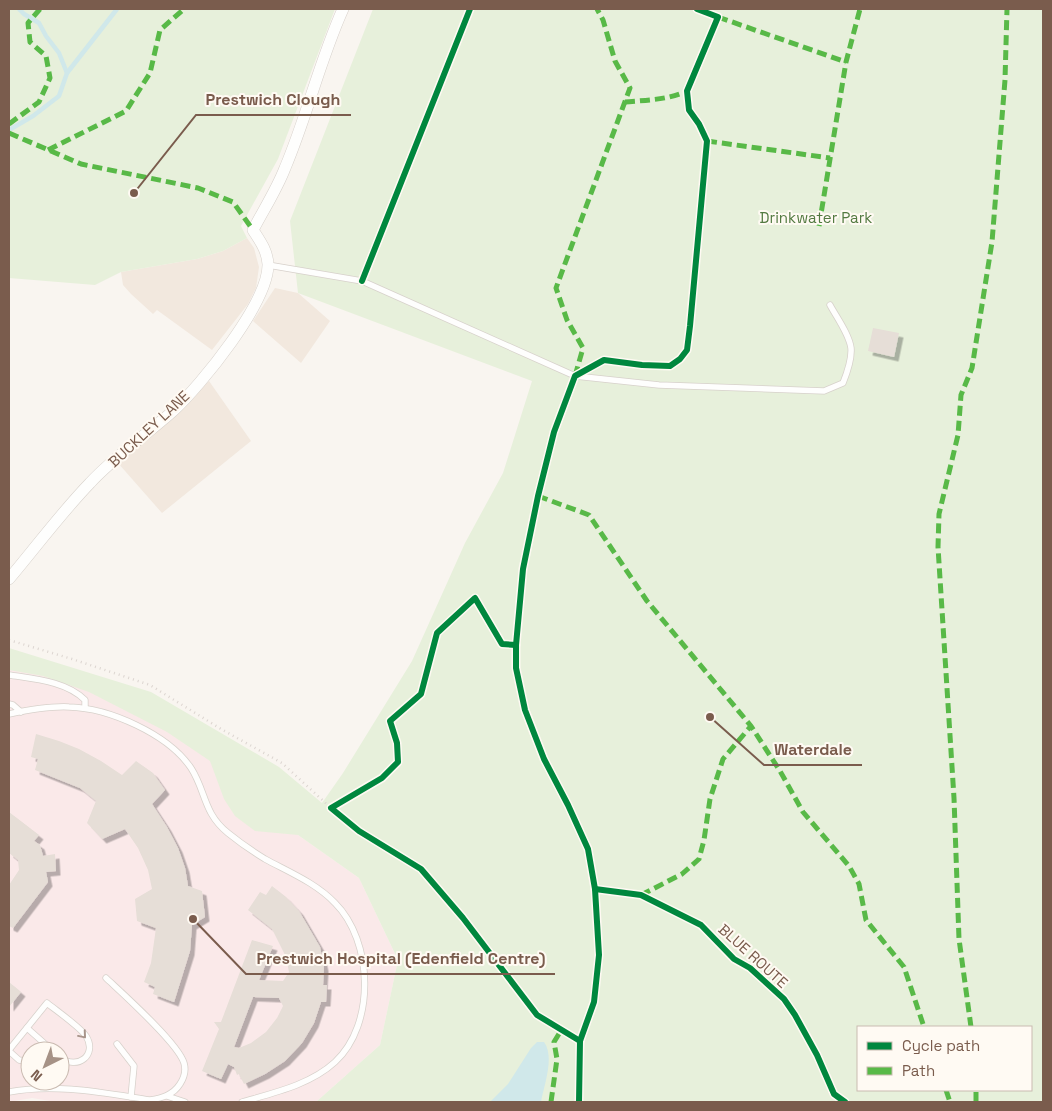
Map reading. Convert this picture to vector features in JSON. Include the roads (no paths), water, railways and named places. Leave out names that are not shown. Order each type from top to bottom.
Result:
[{"type":"street","points":[[268,265],[264,248],[253,230],[285,170],[309,107],[330,38],[343,9]]},
{"type":"street","name":"BUCKLEY LANE","points":[[9,579],[90,482],[174,410],[200,382],[252,311],[262,294],[267,278],[268,265]]},
{"type":"lane","points":[[268,265],[362,281],[575,376],[659,385],[824,391],[843,383],[848,370],[851,348],[830,306]]},
{"type":"lane","points":[[9,675],[40,679],[62,686],[80,695],[85,700],[85,708]]},
{"type":"lane","points":[[9,704],[21,712]]},
{"type":"lane","points":[[9,714],[50,708],[85,708],[120,718],[158,738],[176,751],[190,767],[197,779],[206,806],[215,820],[226,831],[263,857],[326,894],[346,915],[356,934],[362,957],[365,993],[361,1014],[347,1046],[336,1061],[310,1079],[272,1094],[242,1102]]},
{"type":"lane","points":[[9,1092],[27,1088],[67,1089],[150,1100],[167,1096],[175,1091],[185,1073],[181,1055],[169,1040],[106,978]]},
{"type":"lane","points":[[20,1060],[9,1051],[47,1003],[86,1035],[90,1044],[84,1060],[70,1063]]},
{"type":"lane","points":[[27,1028],[42,1041]]},
{"type":"lane","points":[[116,1044],[134,1066],[131,1097]]},
{"type":"lane","points":[[167,1096],[185,1102]]},
{"type":"water","points":[[537,1042],[544,1042],[549,1055],[548,1071],[541,1102],[490,1102],[508,1084],[531,1048]]},
{"type":"waterway","points":[[19,9],[39,23],[59,53],[67,73]]},
{"type":"waterway","points":[[9,130],[33,116],[59,96],[67,73],[117,9]]},
{"type":"place","name":"Prestwich Clough","points":[[134,193]]},
{"type":"place","name":"Waterdale","points":[[710,717]]},
{"type":"place","name":"Prestwich Hospital (Edenfield Centre)","points":[[193,919]]},
{"type":"park label","name":"Drinkwater Park","points":[[816,218]]}]
